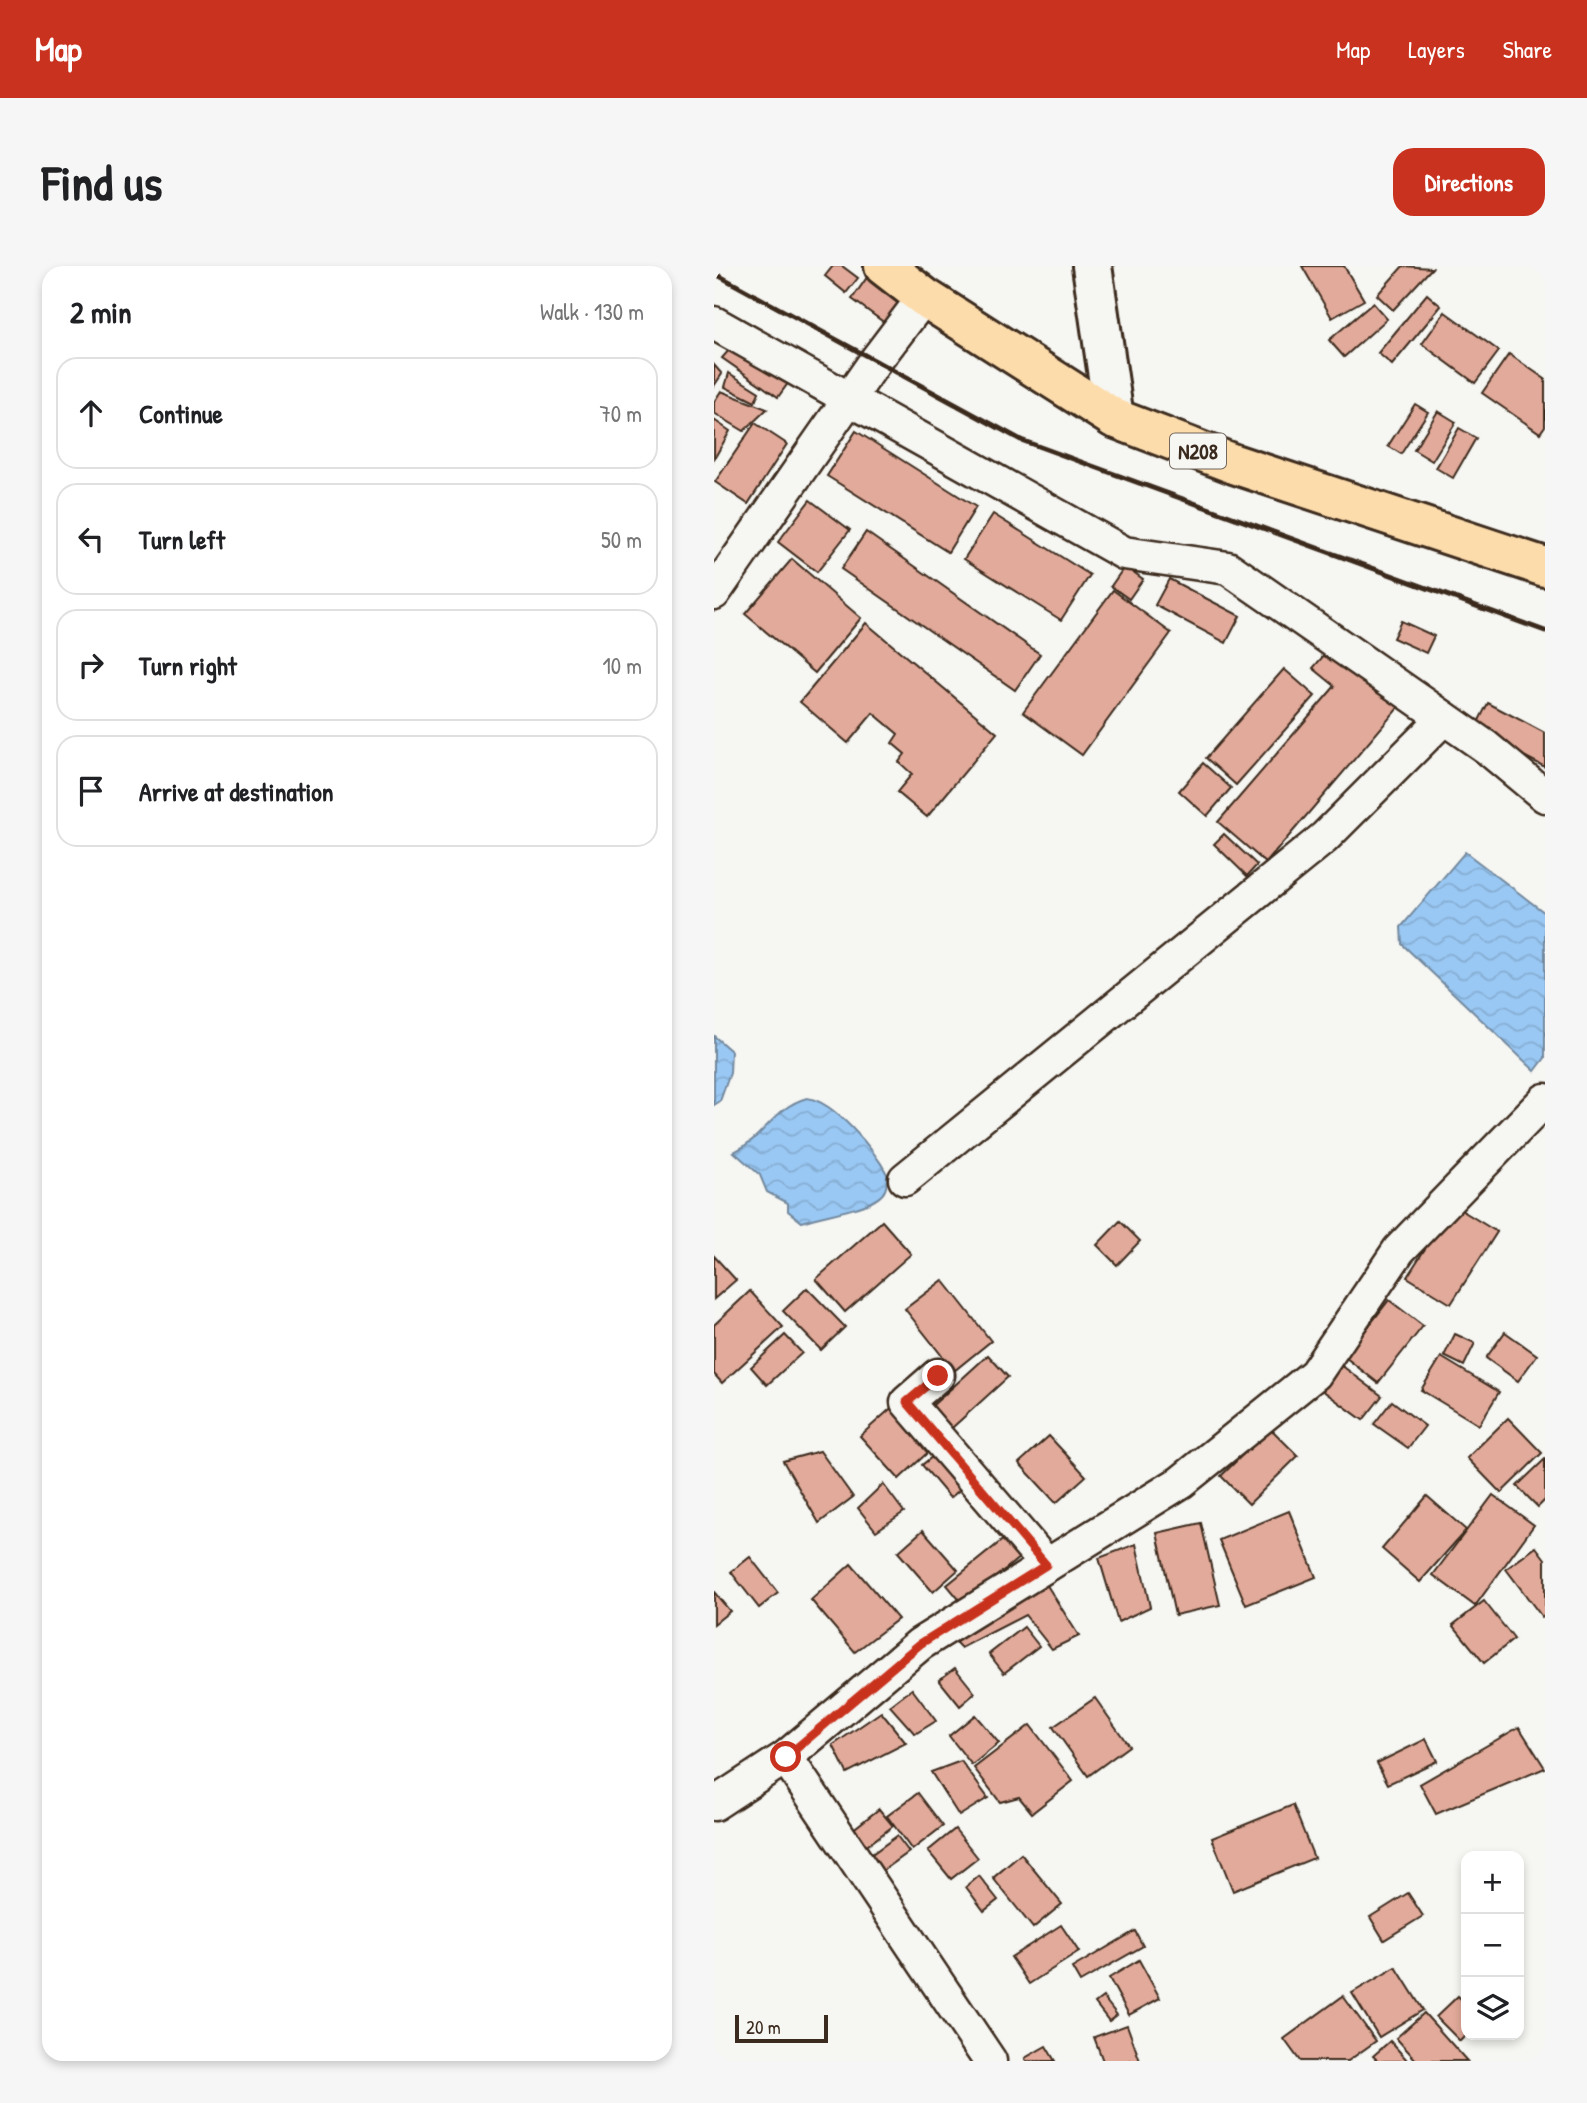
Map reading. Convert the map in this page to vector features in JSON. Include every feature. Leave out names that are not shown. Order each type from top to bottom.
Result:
[{"type":"highway","name":"N208","points":[[884,266],[924,298],[1114,418],[1234,464],[1545,567]]},
{"type":"street","points":[[1092,266],[1114,418]]},
{"type":"street","points":[[714,593],[874,363],[924,298]]},
{"type":"street","points":[[714,323],[1124,553],[1228,568],[1486,747],[1545,796]]},
{"type":"street","points":[[905,1179],[1324,838],[1444,718]]},
{"type":"street","points":[[714,1804],[786,1757],[920,1644],[1181,1482],[1315,1374],[1399,1250],[1545,1100]]},
{"type":"street","points":[[938,1376],[907,1402],[1046,1565]]},
{"type":"street","points":[[786,1757],[990,2061]]},
{"type":"water","points":[[1465,852],[1545,913],[1545,1058],[1535,1071],[1402,944],[1401,927]]},
{"type":"water","points":[[714,1036],[731,1051],[730,1073],[720,1101],[714,1105]]},
{"type":"water","points":[[807,1098],[829,1108],[853,1128],[881,1164],[887,1174],[887,1180],[880,1197],[871,1202],[802,1222],[788,1211],[788,1203],[767,1192],[760,1175],[734,1152],[753,1139],[786,1108]]},
{"type":"building","points":[[833,266],[842,266],[858,278],[846,293],[825,276]]},
{"type":"building","points":[[1302,266],[1344,266],[1364,300],[1332,318]]},
{"type":"building","points":[[1403,266],[1432,268],[1393,310],[1377,295]]},
{"type":"building","points":[[868,276],[906,304],[889,326],[852,299]]},
{"type":"building","points":[[1427,294],[1441,306],[1392,365],[1378,353]]},
{"type":"building","points":[[1373,303],[1387,319],[1344,357],[1329,340]]},
{"type":"building","points":[[1445,312],[1499,351],[1475,383],[1422,344]]},
{"type":"building","points":[[736,342],[794,375],[778,397],[722,358]]},
{"type":"building","points":[[1509,354],[1545,379],[1545,426],[1540,433],[1482,393]]},
{"type":"building","points":[[714,365],[722,374],[714,386]]},
{"type":"building","points":[[729,373],[759,392],[755,402],[725,387]]},
{"type":"building","points":[[721,391],[767,409],[744,431],[714,413],[714,402]]},
{"type":"building","points":[[1415,404],[1428,412],[1401,454],[1388,446]]},
{"type":"building","points":[[1438,411],[1456,422],[1432,461],[1414,450]]},
{"type":"building","points":[[714,420],[730,431],[714,459]]},
{"type":"building","points":[[755,423],[787,444],[748,504],[715,482]]},
{"type":"building","points":[[1459,428],[1476,438],[1453,478],[1436,468]]},
{"type":"building","points":[[856,431],[976,507],[948,552],[827,476]]},
{"type":"building","points":[[810,500],[850,530],[817,572],[778,542]]},
{"type":"building","points":[[993,514],[1090,575],[1061,620],[964,559]]},
{"type":"building","points":[[866,532],[1040,654],[1015,690],[841,569]]},
{"type":"building","points":[[792,559],[861,618],[815,673],[745,614]]},
{"type":"building","points":[[1125,566],[1143,579],[1129,599],[1111,586]]},
{"type":"building","points":[[1169,579],[1240,616],[1226,643],[1155,605]]},
{"type":"building","points":[[1113,590],[1171,633],[1082,755],[1023,712]]},
{"type":"building","points":[[1401,621],[1434,636],[1426,653],[1393,638]]},
{"type":"building","points":[[866,623],[997,733],[927,817],[897,792],[912,774],[899,762],[905,754],[892,743],[898,734],[873,713],[848,743],[800,702]]},
{"type":"building","points":[[1331,647],[1404,701],[1266,863],[1218,822],[1335,686],[1313,668]]},
{"type":"building","points":[[1284,669],[1315,696],[1236,785],[1206,758]]},
{"type":"building","points":[[1488,703],[1545,733],[1545,767],[1474,730]]},
{"type":"building","points":[[1203,763],[1231,788],[1207,816],[1179,791]]},
{"type":"building","points":[[1224,834],[1257,865],[1247,876],[1214,844]]},
{"type":"building","points":[[1453,1205],[1497,1232],[1451,1304],[1407,1277]]},
{"type":"building","points":[[882,1221],[911,1254],[845,1312],[816,1279]]},
{"type":"building","points":[[1120,1221],[1140,1241],[1117,1265],[1097,1245]]},
{"type":"building","points":[[714,1256],[736,1280],[714,1299]]},
{"type":"building","points":[[943,1280],[991,1341],[954,1371],[905,1309]]},
{"type":"building","points":[[807,1288],[845,1327],[821,1350],[783,1311]]},
{"type":"building","points":[[750,1291],[783,1327],[722,1383],[714,1374],[714,1325]]},
{"type":"building","points":[[1389,1300],[1423,1326],[1378,1383],[1345,1357]]},
{"type":"building","points":[[1505,1332],[1537,1355],[1518,1381],[1486,1358]]},
{"type":"building","points":[[1455,1334],[1475,1343],[1464,1366],[1444,1356]]},
{"type":"building","points":[[785,1335],[802,1353],[767,1385],[751,1367]]},
{"type":"building","points":[[988,1355],[1008,1377],[942,1437],[922,1415]]},
{"type":"building","points":[[1441,1357],[1499,1392],[1479,1425],[1421,1390]]},
{"type":"building","points":[[1341,1365],[1382,1396],[1363,1420],[1322,1390]]},
{"type":"building","points":[[1392,1401],[1425,1426],[1408,1448],[1374,1424]]},
{"type":"building","points":[[898,1402],[937,1444],[899,1479],[860,1436]]},
{"type":"building","points":[[1508,1418],[1542,1453],[1501,1493],[1467,1458]]},
{"type":"building","points":[[1270,1428],[1298,1456],[1249,1504],[1221,1476]]},
{"type":"building","points":[[1049,1436],[1086,1476],[1056,1503],[1019,1463]]},
{"type":"building","points":[[943,1448],[970,1481],[950,1498],[922,1465]]},
{"type":"building","points":[[820,1451],[853,1497],[819,1523],[783,1461]]},
{"type":"building","points":[[1545,1459],[1545,1500],[1538,1507],[1517,1486]]},
{"type":"building","points":[[883,1484],[904,1512],[876,1531],[858,1508]]},
{"type":"building","points":[[1493,1495],[1534,1525],[1475,1606],[1433,1575]]},
{"type":"building","points":[[1427,1496],[1466,1530],[1420,1582],[1382,1549]]},
{"type":"building","points":[[1289,1511],[1316,1577],[1246,1605],[1219,1540]]},
{"type":"building","points":[[1201,1523],[1220,1605],[1175,1615],[1157,1533]]},
{"type":"building","points":[[923,1530],[958,1570],[933,1592],[898,1552]]},
{"type":"building","points":[[1005,1538],[1020,1557],[963,1604],[947,1585]]},
{"type":"building","points":[[1136,1544],[1150,1607],[1118,1622],[1099,1558]]},
{"type":"building","points":[[1536,1547],[1545,1559],[1545,1614],[1542,1617],[1506,1569]]},
{"type":"building","points":[[750,1557],[778,1593],[759,1608],[731,1572]]},
{"type":"building","points":[[851,1564],[898,1619],[855,1652],[811,1600]]},
{"type":"building","points":[[1043,1579],[1079,1636],[1052,1649],[1025,1615],[961,1648],[948,1635]]},
{"type":"building","points":[[714,1592],[730,1611],[714,1624]]},
{"type":"building","points":[[1484,1601],[1514,1639],[1484,1663],[1453,1625]]},
{"type":"building","points":[[1024,1627],[1039,1646],[1004,1673],[989,1654]]},
{"type":"building","points":[[955,1668],[975,1693],[960,1706],[939,1680]]},
{"type":"building","points":[[912,1689],[936,1721],[915,1734],[890,1706]]},
{"type":"building","points":[[1095,1698],[1129,1746],[1088,1776],[1053,1727]]},
{"type":"building","points":[[881,1712],[906,1743],[847,1773],[833,1745]]},
{"type":"building","points":[[975,1715],[999,1743],[972,1765],[949,1736]]},
{"type":"building","points":[[1030,1725],[1073,1781],[1032,1813],[1019,1797],[1000,1802],[974,1768]]},
{"type":"building","points":[[1519,1727],[1545,1768],[1436,1814],[1420,1784]]},
{"type":"building","points":[[1426,1739],[1437,1761],[1388,1784],[1377,1763]]},
{"type":"building","points":[[961,1761],[988,1798],[959,1816],[931,1772]]},
{"type":"building","points":[[918,1793],[943,1826],[912,1850],[887,1816]]},
{"type":"building","points":[[1293,1805],[1314,1858],[1233,1891],[1212,1838]]},
{"type":"building","points":[[879,1809],[893,1826],[864,1848],[851,1831]]},
{"type":"building","points":[[955,1829],[978,1858],[951,1879],[928,1851]]},
{"type":"building","points":[[897,1836],[909,1852],[877,1875],[865,1859]]},
{"type":"building","points":[[1021,1854],[1062,1904],[1033,1928],[993,1878]]},
{"type":"building","points":[[979,1876],[998,1900],[984,1911],[966,1887]]},
{"type":"building","points":[[1408,1893],[1423,1916],[1384,1940],[1370,1917]]},
{"type":"building","points":[[1061,1925],[1079,1952],[1029,1984],[1011,1957]]},
{"type":"building","points":[[1135,1931],[1143,1946],[1080,1982],[1072,1968]]},
{"type":"building","points":[[1139,1960],[1160,1998],[1129,2015],[1109,1978]]},
{"type":"building","points":[[1396,1967],[1423,2010],[1379,2037],[1352,1993]]},
{"type":"building","points":[[1343,1996],[1376,2041],[1348,2061],[1300,2061],[1284,2039]]},
{"type":"building","points":[[1458,1996],[1461,1999],[1461,2040],[1460,2041],[1436,2017]]},
{"type":"building","points":[[1103,1997],[1117,2015],[1109,2021],[1095,2003]]},
{"type":"building","points":[[1424,2013],[1467,2061],[1417,2061],[1396,2038]]},
{"type":"building","points":[[1127,2025],[1140,2061],[1103,2061],[1094,2037]]},
{"type":"building","points":[[1390,2041],[1408,2061],[1378,2061],[1373,2056]]},
{"type":"building","points":[[1046,2046],[1055,2061],[1026,2061],[1025,2058]]},
{"type":"railway","points":[[714,273],[1021,440],[1545,631]]},
{"type":"route","points":[[786,1757],[920,1644],[1046,1565],[907,1402],[938,1376]]}]
